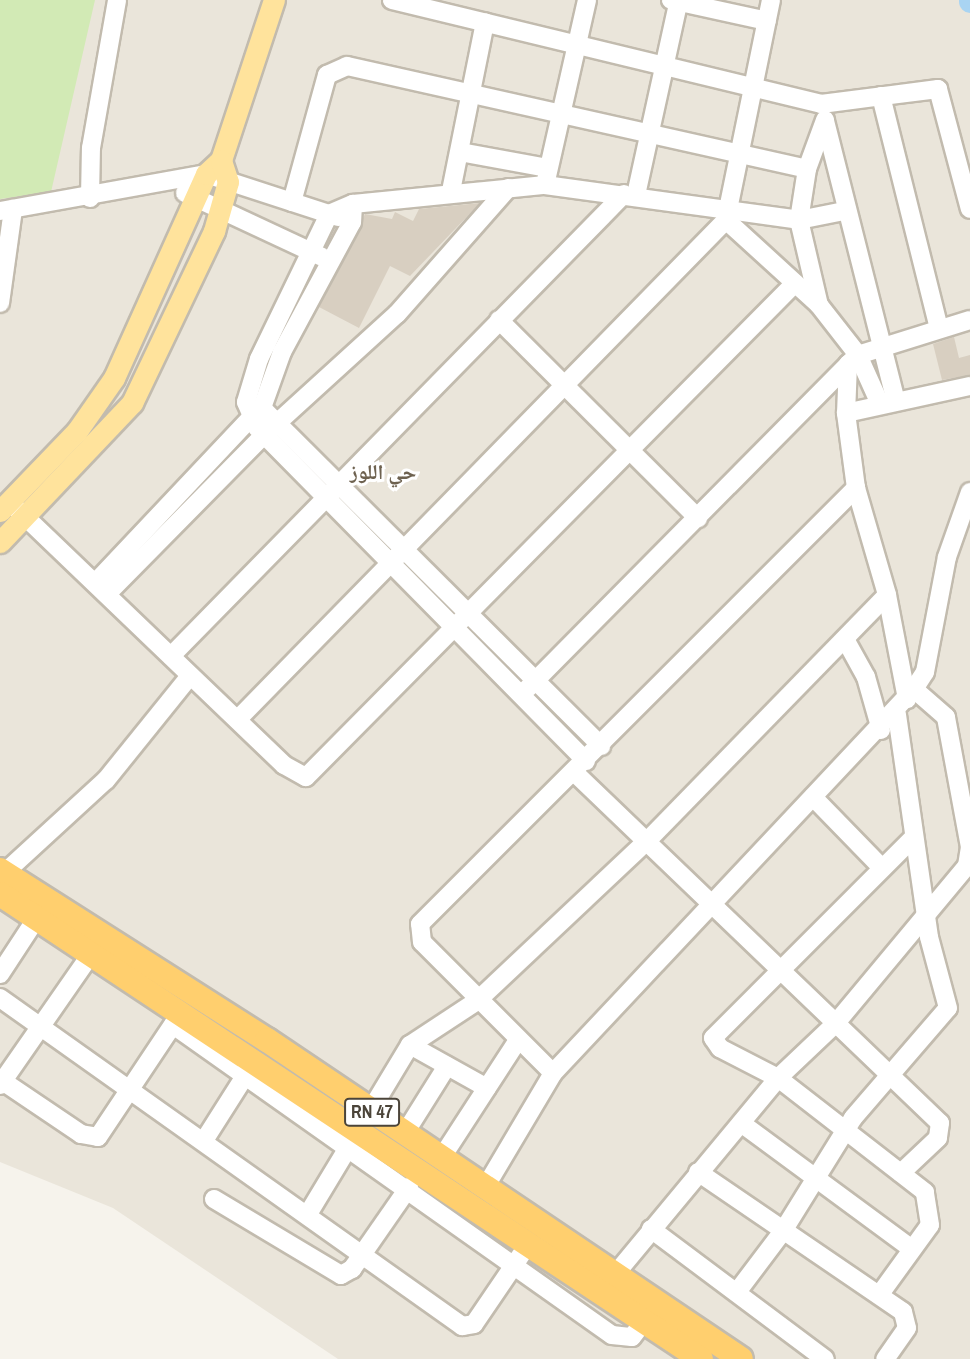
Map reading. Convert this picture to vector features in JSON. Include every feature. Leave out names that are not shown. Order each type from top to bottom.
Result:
[{"type":"highway","name":"RN 47","points":[[1,879],[36,919],[93,951],[177,1018],[257,1058]]},
{"type":"highway","name":"RN 47","points":[[1,879],[529,1243],[609,1283],[741,1359]]},
{"type":"highway","name":"RN 47","points":[[360,1128],[405,1133],[486,1186],[609,1283],[644,1321],[701,1359]]},
{"type":"main road","points":[[0,542],[12,510],[105,391],[199,200],[274,0]]},
{"type":"main road","points":[[12,510],[132,403],[221,208],[228,183],[213,167]]},
{"type":"main road","points":[[105,391],[132,403]]},
{"type":"street","points":[[90,198],[91,148],[117,0]]},
{"type":"street","points":[[392,0],[441,6],[485,22],[575,47],[750,87],[823,112],[881,96],[942,91],[970,209]]},
{"type":"street","points":[[547,176],[587,0]]},
{"type":"street","points":[[238,719],[563,388],[726,214],[750,87],[771,0]]},
{"type":"street","points":[[172,656],[499,320],[630,194],[649,133],[677,1],[767,20]]},
{"type":"street","points":[[451,191],[485,22]]},
{"type":"street","points":[[292,202],[323,86],[335,68],[561,113],[738,151],[807,169]]},
{"type":"street","points":[[881,96],[939,329]]},
{"type":"street","points":[[819,305],[799,220],[807,169],[823,112]]},
{"type":"street","points":[[823,112],[845,211],[883,348],[888,402]]},
{"type":"street","points":[[460,152],[547,176],[726,214],[799,220],[845,211]]},
{"type":"street","points":[[0,303],[7,210],[170,185],[213,167]]},
{"type":"street","points":[[547,176],[508,188],[451,191],[353,204],[329,214],[252,375],[256,412],[326,496],[521,695],[580,766],[648,840],[890,1075],[942,1130],[901,1173]]},
{"type":"street","points":[[228,183],[352,222]]},
{"type":"street","points":[[170,185],[330,261]]},
{"type":"street","points":[[103,587],[151,550],[270,429],[397,314],[508,188]]},
{"type":"street","points":[[103,587],[136,538],[256,412],[282,352],[352,222],[353,204]]},
{"type":"street","points":[[726,214],[819,305],[853,359],[888,402]]},
{"type":"street","points":[[12,510],[103,587],[190,676],[292,771],[306,777],[630,453],[795,283]]},
{"type":"street","points":[[499,320],[563,388],[698,518]]},
{"type":"street","points":[[521,695],[853,359],[970,320]]},
{"type":"street","points":[[737,1292],[783,1231],[843,1132],[948,1008],[927,919],[913,838],[906,701],[887,595],[856,488],[846,413],[853,359]]},
{"type":"street","points":[[846,413],[970,386]]},
{"type":"street","points":[[290,450],[339,482],[601,746]]},
{"type":"street","points":[[553,1073],[477,1001],[422,942],[420,924],[601,746],[856,488]]},
{"type":"street","points":[[486,1186],[553,1073],[906,701],[925,672],[947,557],[970,492]]},
{"type":"street","points":[[136,538],[151,550]]},
{"type":"street","points":[[308,1214],[410,1045],[477,1001],[648,840],[887,595]]},
{"type":"street","points":[[845,639],[866,677],[881,730]]},
{"type":"street","points":[[1,879],[106,780],[190,676]]},
{"type":"street","points":[[609,1283],[778,1077],[836,1023],[927,919],[967,866],[970,847],[946,718],[906,701]]},
{"type":"street","points":[[813,797],[881,868]]},
{"type":"street","points":[[880,1294],[930,1225],[931,1213],[925,1192],[843,1132],[778,1077],[720,1048],[713,1038],[913,838]]},
{"type":"street","points":[[0,974],[36,919]]},
{"type":"street","points":[[93,951],[2,1084],[90,1138],[102,1134],[177,1018]]},
{"type":"street","points":[[0,998],[132,1086],[462,1326],[474,1324],[529,1243]]},
{"type":"street","points":[[442,1157],[518,1040]]},
{"type":"street","points":[[410,1045],[487,1088]]},
{"type":"street","points":[[205,1139],[257,1058],[360,1128],[409,1187],[619,1339],[632,1337],[644,1321]]},
{"type":"street","points":[[405,1133],[447,1066]]},
{"type":"street","points":[[741,1123],[817,1176],[912,1249]]},
{"type":"street","points":[[698,1172],[880,1294],[907,1323],[884,1359]]},
{"type":"street","points":[[214,1199],[331,1272],[347,1274],[409,1187]]},
{"type":"street","points":[[651,1229],[825,1359]]},
{"type":"shaded area","points":[[0,0],[970,0],[970,1359],[338,1359],[113,1208],[0,1162]]},
{"type":"green space","points":[[0,0],[95,0],[51,192],[0,199]]},
{"type":"building","points":[[480,203],[410,276],[390,266],[359,328],[319,307],[365,214],[392,219],[395,212],[413,221],[419,209]]},
{"type":"building","points":[[954,337],[959,358],[970,355],[970,375],[942,380],[933,344]]},
{"type":"district","name":"حي اللوز","points":[[383,472]]}]
